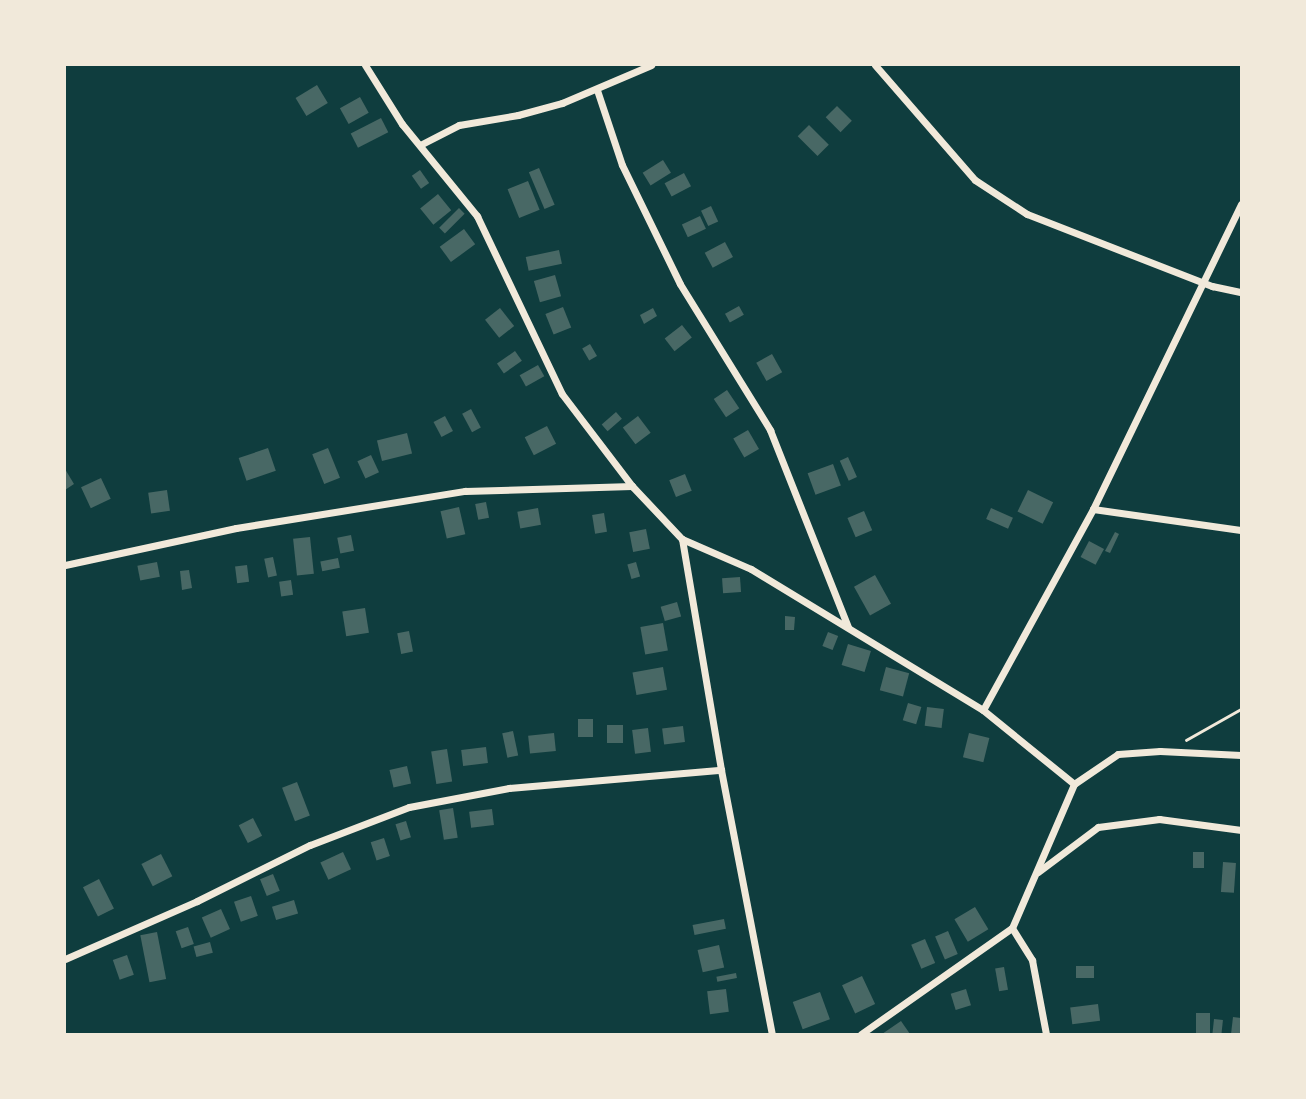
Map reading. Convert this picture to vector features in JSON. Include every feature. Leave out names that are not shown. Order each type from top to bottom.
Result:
[{"type":"street","points":[[365,65],[402,124],[477,216],[562,394],[632,486],[682,539],[751,569],[983,710],[1074,784]]},
{"type":"street","points":[[420,145],[459,125],[518,115],[597,90],[651,65]]},
{"type":"street","points":[[875,65],[975,180],[1027,215],[1202,282],[1241,292]]},
{"type":"street","points":[[597,90],[622,165],[680,284],[770,430],[848,627]]},
{"type":"street","points":[[983,710],[1093,509],[1241,204]]},
{"type":"street","points":[[65,565],[236,528],[464,491],[632,486]]},
{"type":"street","points":[[1093,509],[1241,530]]},
{"type":"street","points":[[682,539],[721,770],[772,1034]]},
{"type":"street","points":[[861,1034],[1012,928],[1074,784],[1118,754],[1160,751],[1241,755]]},
{"type":"street","points":[[65,959],[197,901],[310,845],[410,807],[509,788],[721,770]]},
{"type":"street","points":[[1035,874],[1098,827],[1158,819],[1241,830]]},
{"type":"street","points":[[1012,928],[1032,960],[1046,1034]]},
{"type":"path","points":[[1184,741],[1241,709]]},
{"type":"building","points":[[317,85],[328,103],[306,116],[296,98]]},
{"type":"building","points":[[360,97],[369,113],[349,124],[340,108]]},
{"type":"building","points":[[837,106],[852,121],[841,132],[826,117]]},
{"type":"building","points":[[381,118],[388,132],[358,148],[351,133]]},
{"type":"building","points":[[809,125],[829,145],[817,156],[798,136]]},
{"type":"building","points":[[663,160],[671,173],[651,185],[643,173]]},
{"type":"building","points":[[539,168],[555,205],[545,209],[529,172]]},
{"type":"building","points":[[420,170],[429,183],[421,189],[412,176]]},
{"type":"building","points":[[684,173],[691,186],[672,197],[665,183]]},
{"type":"building","points":[[528,181],[540,210],[519,218],[508,189]]},
{"type":"building","points":[[438,194],[451,210],[433,225],[420,208]]},
{"type":"building","points":[[711,206],[718,221],[708,226],[701,211]]},
{"type":"building","points":[[459,208],[465,214],[445,233],[439,228]]},
{"type":"building","points":[[700,216],[706,229],[688,237],[682,224]]},
{"type":"building","points":[[464,229],[475,244],[451,262],[440,247]]},
{"type":"building","points":[[725,242],[733,257],[713,268],[705,253]]},
{"type":"building","points":[[559,250],[562,264],[529,271],[526,257]]},
{"type":"building","points":[[555,275],[561,296],[540,302],[534,281]]},
{"type":"building","points":[[739,306],[744,315],[730,323],[725,314]]},
{"type":"building","points":[[563,307],[571,327],[554,335],[545,314]]},
{"type":"building","points":[[500,308],[514,326],[499,338],[485,320]]},
{"type":"building","points":[[653,308],[657,316],[644,324],[640,315]]},
{"type":"building","points":[[682,325],[692,338],[675,351],[665,339]]},
{"type":"building","points":[[590,344],[597,356],[589,361],[582,348]]},
{"type":"building","points":[[515,351],[522,361],[504,373],[497,364]]},
{"type":"building","points":[[772,354],[782,372],[766,381],[756,363]]},
{"type":"building","points":[[538,365],[544,376],[526,387],[520,375]]},
{"type":"building","points":[[727,390],[739,408],[726,417],[714,399]]},
{"type":"building","points":[[471,409],[481,428],[472,432],[462,414]]},
{"type":"building","points":[[616,412],[622,419],[608,431],[602,424]]},
{"type":"building","points":[[445,416],[453,431],[442,437],[434,422]]},
{"type":"building","points":[[638,416],[651,433],[635,444],[623,427]]},
{"type":"building","points":[[547,426],[556,444],[534,455],[525,437]]},
{"type":"building","points":[[748,430],[759,449],[744,458],[733,438]]},
{"type":"building","points":[[407,433],[412,453],[382,461],[377,440]]},
{"type":"building","points":[[268,448],[276,471],[247,481],[239,458]]},
{"type":"building","points":[[328,448],[340,478],[324,484],[312,454]]},
{"type":"building","points":[[371,455],[379,472],[365,479],[357,461]]},
{"type":"building","points":[[848,457],[857,477],[849,481],[840,461]]},
{"type":"building","points":[[833,464],[841,486],[815,495],[808,473]]},
{"type":"building","points":[[65,469],[74,484],[65,490]]},
{"type":"building","points":[[685,474],[692,491],[676,497],[669,480]]},
{"type":"building","points":[[101,478],[111,499],[91,508],[81,487]]},
{"type":"building","points":[[167,490],[170,511],[151,513],[148,493]]},
{"type":"building","points":[[1028,490],[1053,502],[1043,524],[1017,512]]},
{"type":"building","points":[[486,502],[489,518],[478,520],[475,504]]},
{"type":"building","points":[[459,507],[465,534],[447,539],[440,511]]},
{"type":"building","points":[[538,508],[541,525],[520,528],[517,512]]},
{"type":"building","points":[[991,508],[1013,518],[1008,529],[986,519]]},
{"type":"building","points":[[864,511],[872,530],[856,537],[847,518]]},
{"type":"building","points":[[604,513],[607,532],[595,534],[592,515]]},
{"type":"building","points":[[646,529],[650,549],[633,552],[629,532]]},
{"type":"building","points":[[1115,532],[1119,534],[1110,553],[1105,551]]},
{"type":"building","points":[[351,535],[354,551],[340,553],[337,538]]},
{"type":"building","points":[[310,537],[314,574],[297,576],[293,539]]},
{"type":"building","points":[[1089,541],[1104,549],[1096,565],[1081,557]]},
{"type":"building","points":[[273,557],[277,576],[268,577],[264,559]]},
{"type":"building","points":[[338,558],[340,568],[322,571],[320,561]]},
{"type":"building","points":[[157,562],[160,577],[140,581],[137,566]]},
{"type":"building","points":[[636,562],[640,576],[631,579],[627,564]]},
{"type":"building","points":[[247,565],[249,582],[237,583],[235,566]]},
{"type":"building","points":[[189,570],[192,588],[182,590],[180,571]]},
{"type":"building","points":[[875,575],[891,604],[870,615],[854,587]]},
{"type":"building","points":[[740,577],[741,592],[723,593],[722,578]]},
{"type":"building","points":[[291,580],[293,595],[281,597],[279,582]]},
{"type":"building","points":[[677,602],[681,616],[665,621],[661,607]]},
{"type":"building","points":[[365,608],[369,633],[346,636],[342,612]]},
{"type":"building","points":[[785,616],[795,617],[794,630],[785,630]]},
{"type":"building","points":[[663,623],[668,651],[645,655],[640,627]]},
{"type":"building","points":[[409,631],[413,652],[401,654],[397,633]]},
{"type":"building","points":[[828,632],[838,636],[833,650],[822,646]]},
{"type":"building","points":[[848,644],[871,651],[865,672],[842,665]]},
{"type":"building","points":[[663,667],[667,690],[636,695],[632,672]]},
{"type":"building","points":[[886,667],[909,673],[903,696],[880,690]]},
{"type":"building","points":[[908,703],[921,707],[916,724],[903,720]]},
{"type":"building","points":[[927,707],[944,709],[942,728],[925,726]]},
{"type":"building","points":[[578,719],[593,719],[593,737],[578,737]]},
{"type":"building","points":[[607,725],[623,725],[623,743],[607,743]]},
{"type":"building","points":[[683,726],[685,742],[664,744],[662,729]]},
{"type":"building","points":[[648,728],[651,752],[635,754],[632,730]]},
{"type":"building","points":[[513,731],[518,755],[507,758],[502,733]]},
{"type":"building","points":[[554,733],[556,751],[530,754],[528,736]]},
{"type":"building","points":[[969,733],[989,738],[983,762],[963,757]]},
{"type":"building","points":[[486,747],[488,763],[463,766],[461,750]]},
{"type":"building","points":[[447,749],[452,782],[436,784],[431,752]]},
{"type":"building","points":[[407,766],[411,784],[394,788],[389,770]]},
{"type":"building","points":[[297,782],[310,816],[295,821],[282,788]]},
{"type":"building","points":[[453,808],[458,838],[444,840],[439,810]]},
{"type":"building","points":[[492,809],[494,825],[471,828],[469,812]]},
{"type":"building","points":[[253,818],[262,836],[248,843],[239,825]]},
{"type":"building","points":[[406,821],[411,837],[400,840],[395,824]]},
{"type":"building","points":[[384,838],[390,856],[377,860],[371,842]]},
{"type":"building","points":[[343,852],[351,869],[328,880],[320,863]]},
{"type":"building","points":[[1193,852],[1204,852],[1204,868],[1193,868]]},
{"type":"building","points":[[161,854],[172,876],[153,886],[141,864]]},
{"type":"building","points":[[1223,862],[1236,863],[1234,893],[1221,892]]},
{"type":"building","points":[[273,874],[280,891],[267,896],[260,879]]},
{"type":"building","points":[[99,879],[114,908],[98,917],[83,887]]},
{"type":"building","points":[[251,896],[258,916],[241,922],[234,902]]},
{"type":"building","points":[[294,900],[298,913],[276,920],[272,907]]},
{"type":"building","points":[[975,907],[988,929],[968,942],[954,919]]},
{"type":"building","points":[[221,909],[230,929],[211,938],[202,918]]},
{"type":"building","points":[[724,919],[726,929],[694,935],[693,925]]},
{"type":"building","points":[[188,927],[194,944],[182,948],[176,931]]},
{"type":"building","points":[[948,931],[958,954],[945,959],[935,936]]},
{"type":"building","points":[[157,932],[166,979],[149,982],[140,935]]},
{"type":"building","points":[[925,939],[935,963],[921,969],[911,945]]},
{"type":"building","points":[[210,942],[213,953],[196,957],[194,946]]},
{"type":"building","points":[[719,945],[724,967],[703,972],[698,950]]},
{"type":"building","points":[[127,955],[134,975],[120,980],[113,960]]},
{"type":"building","points":[[1076,966],[1094,966],[1094,978],[1076,978]]},
{"type":"building","points":[[1004,967],[1008,990],[999,991],[995,969]]},
{"type":"building","points":[[736,973],[737,978],[717,982],[716,977]]},
{"type":"building","points":[[862,976],[875,1004],[855,1013],[842,985]]},
{"type":"building","points":[[726,989],[729,1012],[710,1014],[707,991]]},
{"type":"building","points":[[966,989],[971,1005],[956,1010],[951,994]]},
{"type":"building","points":[[820,992],[830,1019],[803,1029],[793,1002]]},
{"type":"building","points":[[1098,1004],[1100,1021],[1072,1024],[1070,1007]]},
{"type":"building","points":[[1196,1013],[1210,1013],[1210,1034],[1196,1034]]},
{"type":"building","points":[[1233,1017],[1241,1018],[1241,1034],[1231,1034]]},
{"type":"building","points":[[1214,1019],[1223,1020],[1221,1034],[1212,1034]]},
{"type":"building","points":[[901,1021],[910,1034],[882,1034]]}]
